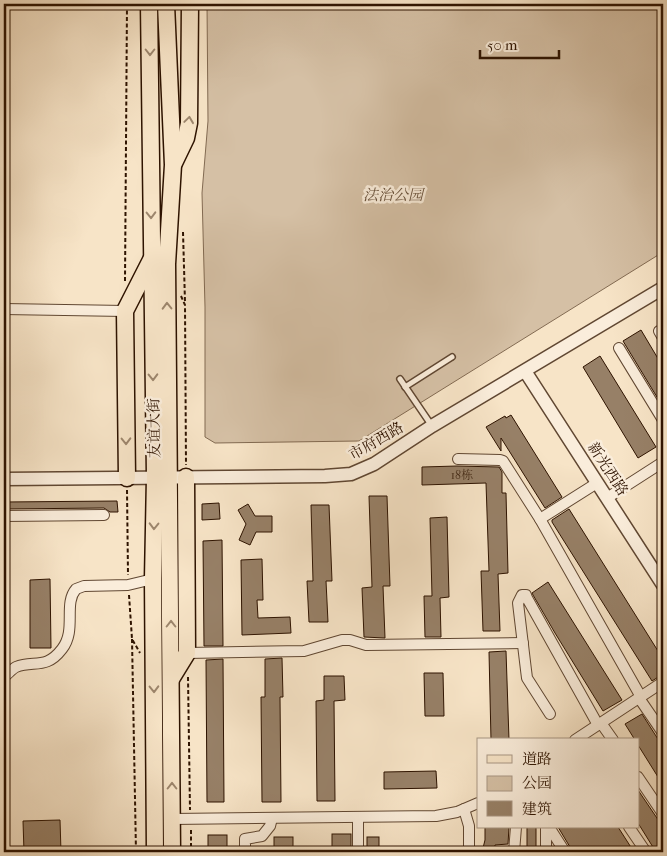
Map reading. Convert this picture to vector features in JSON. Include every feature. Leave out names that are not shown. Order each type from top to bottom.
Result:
[{"type":"main road","name":"友谊大街","points":[[149,4],[152,258],[171,679],[172,852]]},
{"type":"main road","name":"友谊大街","points":[[155,852],[153,579],[162,477],[167,264],[173,165],[166,4]]},
{"type":"main road","points":[[173,165],[186,138],[189,123],[190,4]]},
{"type":"main road","points":[[127,478],[125,311],[152,258]]},
{"type":"main road","points":[[171,679],[188,654],[186,477]]},
{"type":"street","name":"市府西路","points":[[4,479],[325,476],[351,474],[384,459],[432,426],[663,288]]},
{"type":"street","points":[[4,309],[125,311]]},
{"type":"street","points":[[619,348],[663,420]]},
{"type":"street","name":"新光西路","points":[[525,371],[663,585]]},
{"type":"street","points":[[458,459],[503,461],[540,520],[640,698],[663,734]]},
{"type":"street","points":[[607,498],[663,462]]},
{"type":"street","points":[[540,520],[597,483]]},
{"type":"street","points":[[4,516],[104,515]]},
{"type":"street","points":[[4,677],[18,667],[46,662],[62,649],[70,633],[71,600],[76,589],[84,586],[128,586],[153,579]]},
{"type":"street","points":[[550,714],[527,678],[518,602],[519,598],[524,594],[600,724],[611,738]]},
{"type":"street","points":[[188,654],[295,651],[314,649],[330,642],[342,640],[350,640],[366,645],[522,642]]},
{"type":"street","points":[[578,738],[663,682]]},
{"type":"street","points":[[640,780],[663,814]]},
{"type":"street","points":[[172,819],[436,816],[464,810],[477,804]]},
{"type":"street","points":[[464,810],[468,822],[469,852]]},
{"type":"street","points":[[358,817],[358,852]]},
{"type":"street","points":[[245,852],[245,839],[262,836],[270,826],[272,818]]},
{"type":"street","points":[[514,852],[516,828]]},
{"type":"street","points":[[546,852],[548,828]]},
{"type":"street","points":[[549,828],[565,852]]},
{"type":"street","points":[[630,828],[646,852]]},
{"type":"lane","points":[[405,387],[452,357]]},
{"type":"lane","points":[[400,379],[432,426]]},
{"type":"path","points":[[125,281],[128,4]]},
{"type":"path","name":"友谊大街","points":[[181,296],[185,304],[186,477]]},
{"type":"path","points":[[132,639],[136,852]]},
{"type":"path","points":[[188,654],[191,852]]},
{"type":"green space","name":"法治公园","points":[[207,4],[659,4],[663,8],[663,252],[359,441],[215,443],[205,437],[205,307],[202,193],[208,121]]},
{"type":"building","points":[[641,330],[663,367],[663,407],[623,341]]},
{"type":"building","points":[[600,356],[656,447],[638,458],[583,367]]},
{"type":"building","points":[[511,415],[562,497],[545,508],[501,438],[501,451],[486,427],[505,416],[506,418]]},
{"type":"building","points":[[422,467],[499,467],[502,472],[502,493],[506,493],[508,573],[498,574],[500,631],[483,631],[481,571],[489,571],[486,483],[422,485]]},
{"type":"building","points":[[369,496],[387,496],[390,586],[383,586],[385,638],[364,637],[362,588],[372,587]]},
{"type":"building","points":[[117,501],[118,512],[110,512],[104,508],[4,509],[4,502]]},
{"type":"building","points":[[219,503],[220,519],[202,520],[202,504]]},
{"type":"building","points":[[248,504],[255,516],[272,516],[272,532],[256,532],[250,545],[239,540],[246,524],[238,510]]},
{"type":"building","points":[[311,505],[329,505],[332,581],[326,581],[328,622],[309,622],[307,581],[313,581]]},
{"type":"building","points":[[569,509],[663,659],[663,674],[652,681],[552,522],[552,520]]},
{"type":"building","points":[[447,517],[449,597],[440,598],[441,637],[425,637],[424,596],[432,596],[430,518]]},
{"type":"building","points":[[222,540],[223,646],[204,646],[203,541]]},
{"type":"building","points":[[262,559],[263,600],[257,600],[258,618],[290,617],[291,633],[242,635],[241,560]]},
{"type":"building","points":[[50,579],[51,648],[30,648],[30,580]]},
{"type":"building","points":[[548,582],[622,700],[603,711],[532,593]]},
{"type":"building","points":[[506,651],[509,738],[491,738],[489,652]]},
{"type":"building","points":[[282,658],[283,697],[280,697],[281,802],[262,802],[261,697],[265,697],[265,659]]},
{"type":"building","points":[[223,659],[224,802],[207,802],[206,660]]},
{"type":"building","points":[[424,673],[443,673],[444,716],[425,716]]},
{"type":"building","points":[[324,676],[344,676],[345,700],[334,701],[335,801],[317,801],[316,701],[324,700]]},
{"type":"building","points":[[642,714],[663,747],[663,785],[640,748],[640,738],[634,738],[625,724]]},
{"type":"building","points":[[436,771],[437,788],[384,789],[384,772]]},
{"type":"building","points":[[640,793],[663,827],[663,852],[656,852],[640,826]]},
{"type":"building","points":[[60,820],[61,852],[24,852],[23,821]]},
{"type":"building","points":[[485,828],[509,828],[508,844],[495,845],[494,852],[482,852]]},
{"type":"building","points":[[527,828],[536,828],[536,852],[527,852]]},
{"type":"building","points":[[559,828],[619,828],[634,852],[573,852]]},
{"type":"building","points":[[332,834],[351,834],[351,852],[332,852]]},
{"type":"building","points":[[208,835],[227,835],[227,852],[208,852]]},
{"type":"building","points":[[274,837],[293,837],[293,852],[274,852]]},
{"type":"building","points":[[367,837],[379,837],[379,852],[367,852]]}]
